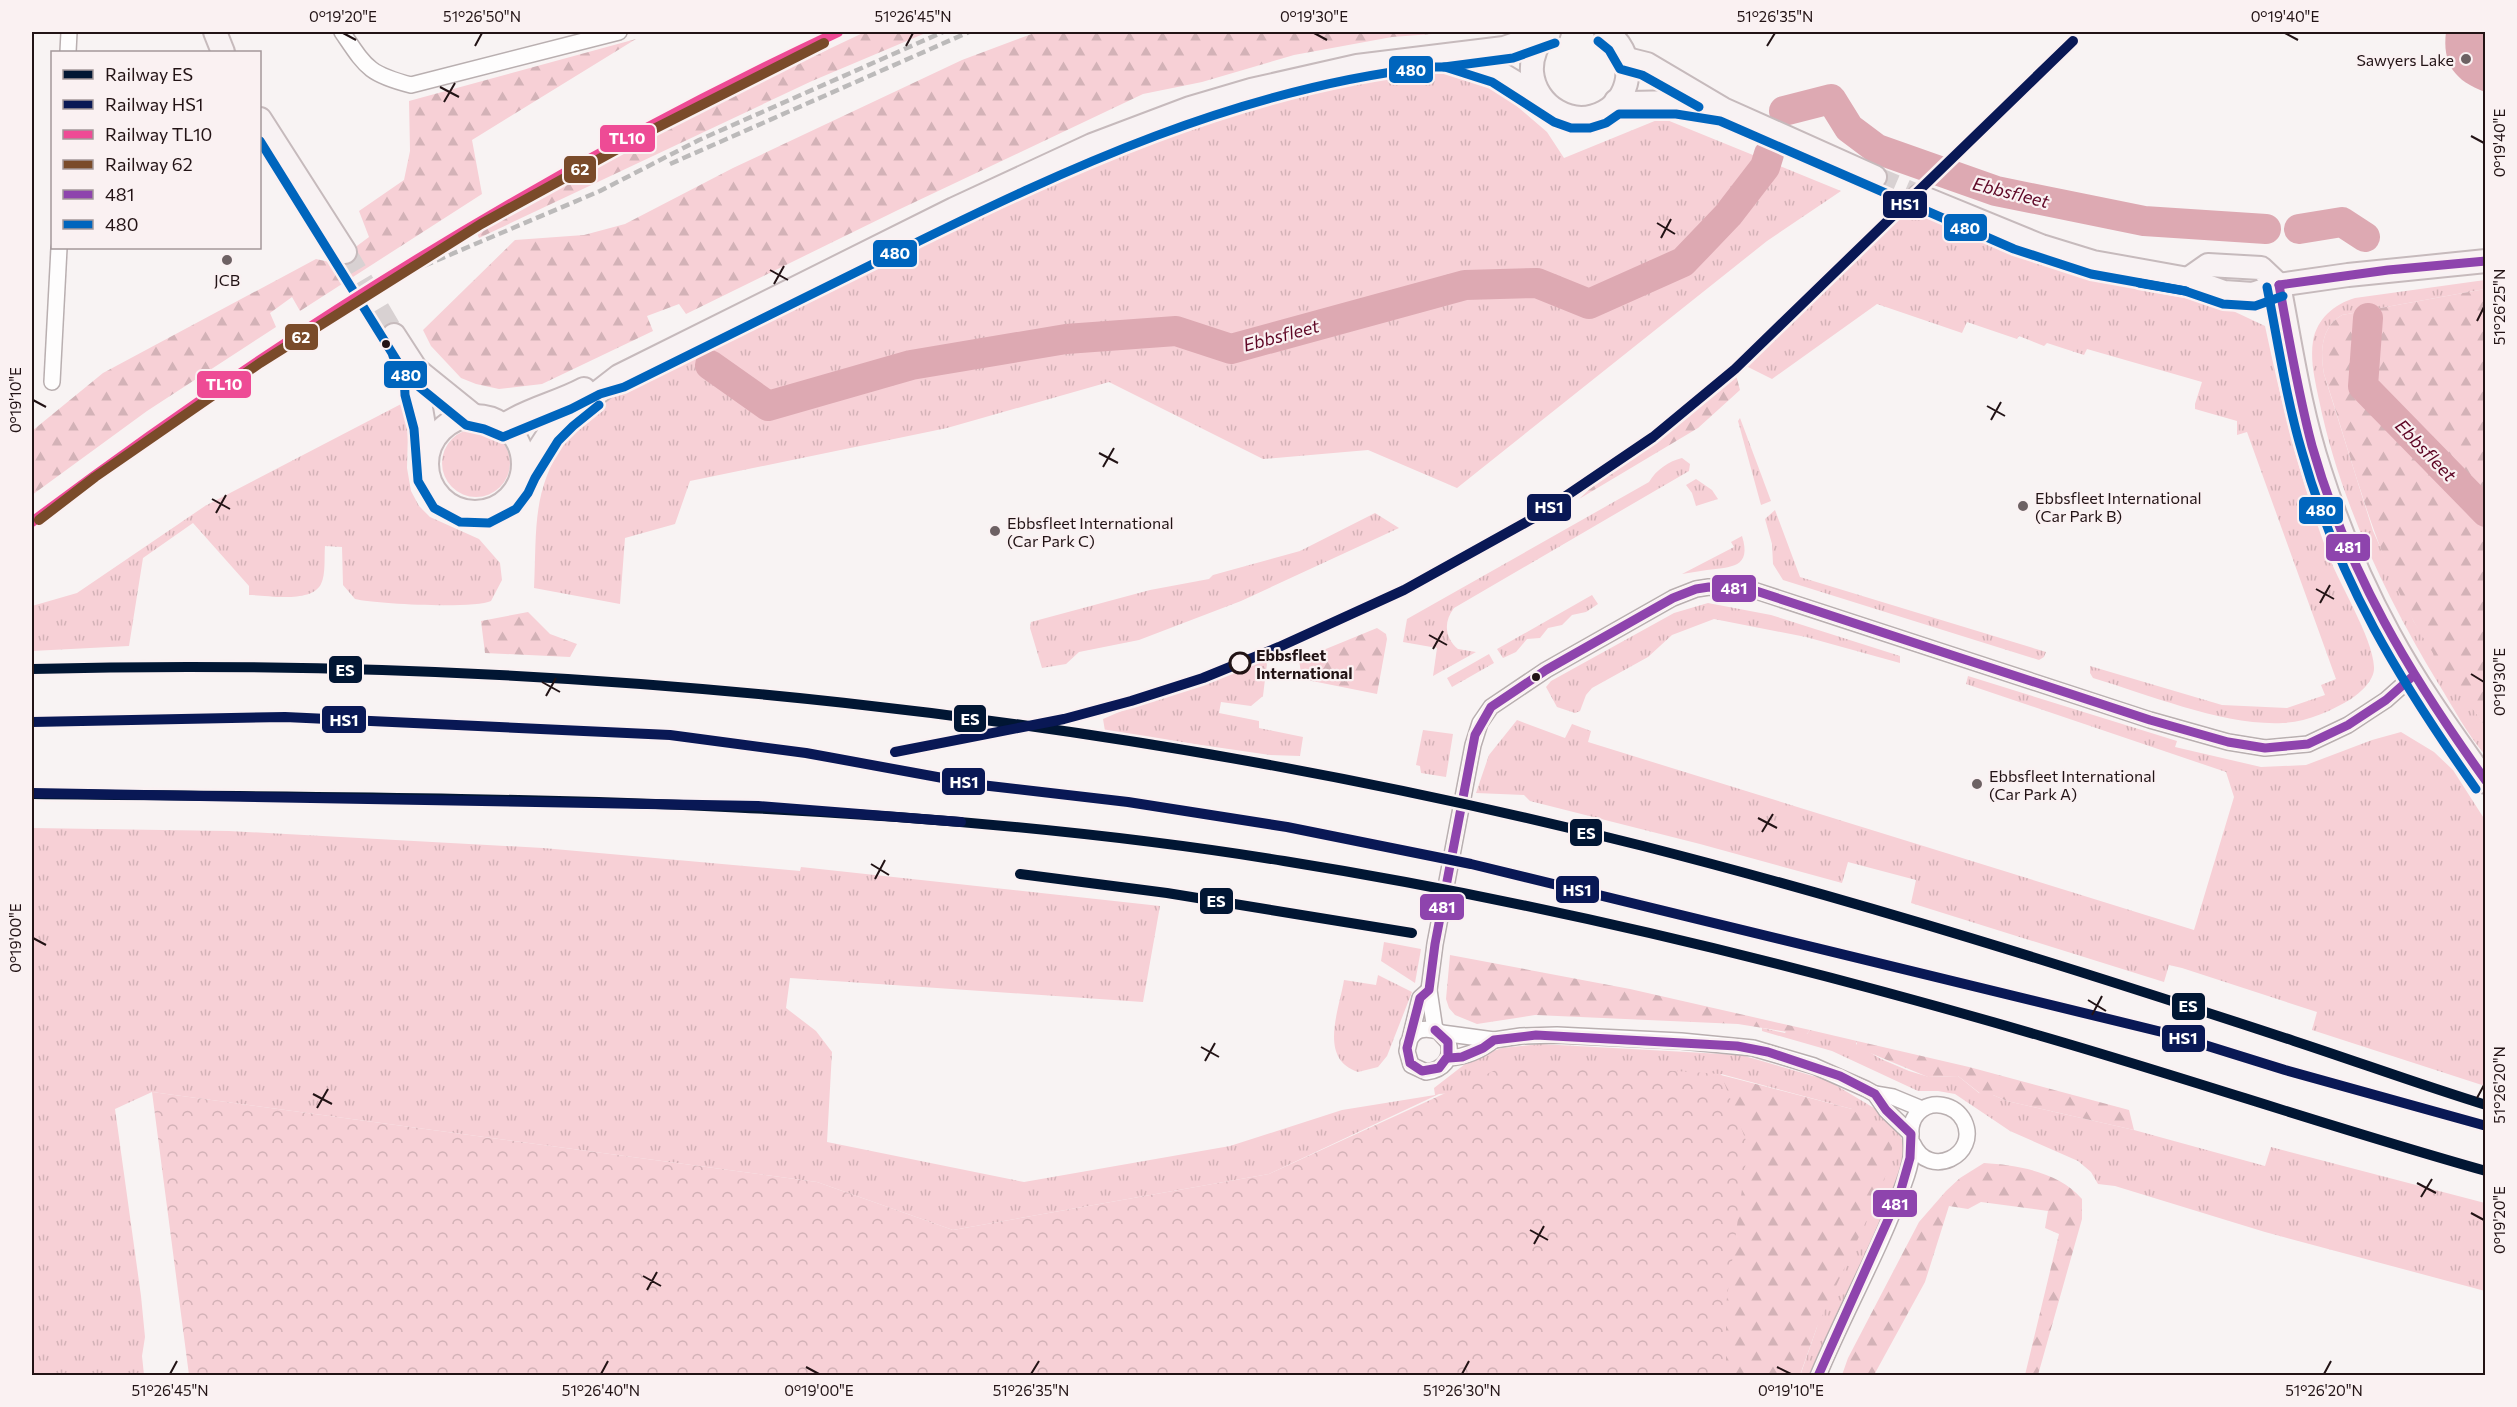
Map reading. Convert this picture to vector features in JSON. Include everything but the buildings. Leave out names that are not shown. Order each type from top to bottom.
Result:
[{"type":"main road","points":[[215,32],[223,51]]},
{"type":"main road","points":[[1446,55],[1493,69],[1538,96],[1551,108],[1572,116],[1592,116],[1604,112],[1616,101],[1625,86],[1628,71],[1627,59],[1618,42],[1606,32]]},
{"type":"main road","points":[[416,369],[417,393],[426,427],[428,473],[439,496],[453,507],[471,512],[486,511],[504,503],[518,487],[524,472],[548,435],[561,421],[619,376],[983,195],[1092,145],[1190,108],[1251,90],[1357,66],[1504,48],[1547,33]]},
{"type":"main road","points":[[1538,96],[1531,66],[1534,52],[1547,33]]},
{"type":"main road","points":[[1627,59],[1647,64],[1723,109],[1875,177]]},
{"type":"main road","points":[[1616,101],[1677,102],[1723,109]]},
{"type":"main road","points":[[261,121],[345,252]]},
{"type":"main road","points":[[1918,196],[2018,238],[2093,262],[2188,279],[2208,265],[2261,268],[2279,285],[2302,408],[2320,471],[2344,539],[2388,633],[2413,676],[2486,782]]},
{"type":"main road","points":[[2279,285],[2486,261]]},
{"type":"main road","points":[[394,335],[416,369],[473,415]]},
{"type":"main road","points":[[504,425],[518,416],[556,403],[605,378],[619,376]]},
{"type":"main road","points":[[427,457],[431,442],[443,427],[458,418],[473,415],[488,417],[504,425],[518,443],[524,463],[524,472]]},
{"type":"street","points":[[68,51],[69,32]]},
{"type":"street","points":[[342,32],[366,67],[389,80],[411,86],[619,32]]},
{"type":"street","points":[[52,382],[59,249]]},
{"type":"street","points":[[1449,1058],[1449,1045],[1438,1032],[1429,990],[1435,944],[1475,735],[1491,707],[1546,670],[1673,597],[1709,587],[1750,589],[2150,720],[2228,742],[2265,748],[2308,744],[2348,725],[2386,700],[2413,676]]},
{"type":"street","points":[[1429,990],[1420,998],[1408,1043],[1409,1061],[1422,1071],[1437,1070],[1449,1058],[1462,1057],[1483,1048],[1494,1040]]},
{"type":"street","points":[[1408,1043],[1418,1030],[1494,1040],[1557,1035],[1737,1046],[1768,1052],[1814,1066],[1875,1094],[1893,1097],[1922,1109]]},
{"type":"street","points":[[1818,1376],[1895,1206],[1909,1167],[1912,1139],[1912,1121],[1922,1109],[1936,1105],[1952,1108],[1964,1120],[1966,1139],[1956,1156],[1940,1162],[1920,1155],[1912,1139],[1875,1094]]},
{"type":"green space","points":[[865,32],[928,32],[812,81],[479,238],[476,231],[709,105],[810,54],[812,57]]},
{"type":"green space","points":[[1037,32],[1459,32],[1392,37],[1294,55],[1202,82],[1143,94],[686,314],[679,304],[647,316],[653,331],[542,384],[499,389],[476,384],[461,378],[431,346],[423,330],[515,240],[584,235],[625,224],[733,168],[962,60]]},
{"type":"green space","points":[[636,39],[472,140],[482,194],[300,311],[292,297],[270,313],[276,327],[147,411],[32,495],[32,431],[103,373],[316,259],[334,263],[369,237],[359,211],[404,180],[410,151],[409,101]]},
{"type":"green space","points":[[1443,64],[1492,77],[1489,82],[1547,132],[1564,158],[1662,118],[1841,191],[1767,241],[1457,488],[1368,450],[1263,459],[1109,382],[947,428],[690,481],[675,524],[625,538],[620,604],[534,588],[536,529],[541,494],[547,476],[566,440],[558,434],[590,403],[949,222],[1101,150],[1204,113],[1350,76]]},
{"type":"green space","points":[[1911,203],[2029,255],[2102,280],[2150,291],[2232,301],[2231,310],[2265,326],[2291,438],[2316,522],[2331,562],[2368,640],[2372,655],[2374,672],[2362,690],[2327,712],[2310,718],[2283,723],[2260,723],[2236,720],[2187,708],[2093,678],[2090,673],[2090,666],[2222,705],[2287,708],[2325,695],[2321,685],[2336,679],[2247,432],[2237,435],[2237,421],[2195,409],[2202,382],[2087,349],[2084,355],[2047,343],[2044,346],[2019,336],[2017,339],[1967,322],[1962,333],[1877,304],[1772,379],[1744,365]]},
{"type":"green space","points":[[2485,280],[2485,289],[2342,315],[2335,320],[2326,333],[2322,357],[2324,374],[2373,531],[2414,622],[2485,726],[2485,755],[2466,729],[2419,650],[2366,546],[2328,438],[2312,356],[2313,341],[2318,326],[2340,304],[2355,298]]},
{"type":"green space","points":[[2486,289],[2485,726],[2431,650],[2400,594],[2364,501],[2324,374],[2322,349],[2330,326],[2342,315]]},
{"type":"green space","points":[[1736,375],[1740,390],[1698,428],[1579,499],[1617,466]]},
{"type":"green space","points":[[403,403],[408,431],[407,468],[411,491],[419,506],[430,517],[479,539],[500,563],[502,580],[491,601],[446,605],[402,604],[355,599],[343,585],[342,547],[325,546],[324,575],[316,590],[308,594],[288,597],[249,595],[249,586],[193,523],[143,558],[129,646],[32,651],[32,606],[77,593],[205,506]]},
{"type":"green space","points":[[1740,418],[1771,501],[1761,505],[1738,421]]},
{"type":"green space","points":[[476,429],[489,432],[500,439],[507,450],[510,463],[507,476],[500,487],[489,494],[476,497],[463,494],[452,487],[445,476],[442,463],[445,450],[452,439],[463,432]]},
{"type":"green space","points":[[1682,458],[1690,464],[1689,471],[1454,608],[1447,624],[1450,640],[1458,649],[1476,652],[1433,676],[1437,648],[1403,642],[1407,619],[1649,482],[1663,467]]},
{"type":"green space","points":[[1696,479],[1712,490],[1718,499],[1696,506],[1692,493],[1686,485]]},
{"type":"green space","points":[[1775,510],[1800,577],[2046,652],[2044,657],[2039,660],[1783,580],[1773,564],[1772,544],[1765,519]]},
{"type":"green space","points":[[1375,513],[1399,528],[1241,601],[1139,640],[1079,652],[1066,664],[1042,668],[1030,628],[1031,622],[1150,590],[1209,579],[1213,575],[1300,551]]},
{"type":"green space","points":[[1742,536],[1744,554],[1742,560],[1737,564],[1682,574],[1734,547],[1731,542]]},
{"type":"green space","points":[[1592,595],[1598,604],[1586,612],[1572,615],[1562,625],[1548,628],[1540,638],[1527,639],[1516,652],[1503,658],[1497,649]]},
{"type":"green space","points":[[1708,603],[1771,615],[1900,656],[1900,663],[1806,637],[1714,619],[1672,635],[1648,657],[1592,688],[1586,695],[1580,711],[1575,713],[1557,707],[1546,687],[1551,681],[1674,613]]},
{"type":"green space","points":[[528,612],[550,634],[577,644],[570,657],[485,653],[481,621]]},
{"type":"green space","points":[[1377,628],[1386,634],[1387,639],[1377,694],[1302,679],[1299,660]]},
{"type":"green space","points":[[1268,654],[1263,696],[1251,706],[1221,702],[1219,713],[1259,721],[1259,728],[1303,737],[1300,756],[1270,755],[1105,731],[1103,719],[1142,702],[1142,697]]},
{"type":"green space","points":[[1489,654],[1494,663],[1452,687],[1447,678]]},
{"type":"green space","points":[[1968,676],[2177,741],[2175,747],[2261,767],[2306,765],[2372,740],[2401,732],[2434,752],[2453,770],[2485,820],[2485,1086],[2312,1030],[2317,1012],[2182,968],[2169,965],[2164,982],[1911,903],[1916,880],[1848,862],[1842,883],[1530,801],[1524,795],[1476,793],[1489,755],[1517,720],[1565,738],[1572,724],[1591,731],[1588,742],[2194,930],[2234,797],[2226,772],[1966,684]]},
{"type":"green space","points":[[1423,730],[1453,734],[1446,777],[1421,773],[1420,766],[1416,765]]},
{"type":"green space","points":[[32,828],[229,831],[543,848],[800,871],[801,867],[1160,906],[1143,1002],[790,978],[786,1008],[816,1031],[832,1052],[827,1142],[1024,1182],[1230,1146],[1342,1110],[1435,1095],[1434,1088],[1465,1064],[1481,1055],[1502,1048],[1540,1044],[1741,1055],[1827,1080],[1874,1108],[1890,1121],[1904,1144],[1906,1161],[1869,1252],[1809,1375],[1800,1376],[1817,1327],[1852,1109],[1721,1074],[1439,1094],[1269,1174],[953,1230],[817,1182],[152,1092],[115,1109],[141,1296],[145,1337],[142,1356],[144,1375],[32,1375]]},
{"type":"green space","points":[[1384,942],[1421,949],[1415,983],[1381,961]]},
{"type":"green space","points":[[1450,955],[1630,989],[1810,1030],[1806,1035],[1738,1024],[1535,1015],[1477,1024],[1455,1015],[1449,1008],[1446,999]]},
{"type":"green space","points":[[1378,975],[1412,992],[1387,1056],[1378,1067],[1358,1072],[1346,1066],[1338,1056],[1334,1033],[1338,1006],[1344,980],[1376,985]]},
{"type":"green space","points":[[1762,1028],[1785,1033],[1787,1030],[1807,1034],[1810,1030],[1857,1041],[1856,1044],[1881,1059],[1909,1071],[1929,1077],[1958,1076],[1979,1093],[2134,1130],[2265,1166],[2271,1147],[2485,1203],[2485,1291],[2265,1232],[2115,1186],[2098,1184],[2091,1172],[2078,1161],[2010,1131],[1955,1094],[1918,1091],[1832,1051],[1762,1031]]},
{"type":"green space","points":[[1857,1041],[1969,1067],[2129,1110],[2134,1130],[2007,1101],[1993,1095],[1986,1098],[1958,1076],[1928,1077],[1863,1050],[1857,1046]]},
{"type":"green space","points":[[1570,1064],[1721,1074],[1748,1146],[1726,1305],[1726,1375],[189,1375],[152,1092],[817,1182],[953,1230],[1269,1174],[1500,1068]]},
{"type":"green space","points":[[1721,1075],[1852,1109],[1893,1145],[1883,1185],[1817,1327],[1800,1375],[1726,1375]]},
{"type":"green space","points":[[1984,1163],[2024,1168],[2050,1176],[2062,1182],[2082,1199],[2082,1219],[2038,1375],[2025,1375],[2059,1234],[2045,1228],[2048,1211],[1981,1202],[1968,1209],[1949,1206],[1925,1282],[1874,1375],[1842,1375],[1848,1358],[1919,1222],[1960,1178]]},
{"type":"shaded area","name":"Sawyers Lake","points":[[2446,32],[2485,32],[2485,92],[2458,77],[2453,70],[2446,53]]},
{"type":"waterway","name":"Ebbsfleet","points":[[1784,111],[1831,99],[1849,128],[1877,149],[1996,191],[2144,221],[2266,229]]},
{"type":"waterway","name":"Ebbsfleet","points":[[710,365],[768,406],[911,365],[1066,339],[1176,331],[1231,349],[1465,285],[1537,283],[1589,304],[1683,262],[1728,215],[1765,167],[1769,154]]},
{"type":"waterway","name":"Ebbsfleet","points":[[2299,229],[2342,222],[2365,237]]},
{"type":"waterway","name":"Ebbsfleet","points":[[2368,318],[2363,386],[2486,512]]},
{"type":"tunnel","points":[[1875,177],[1919,196]]},
{"type":"tunnel","points":[[345,252],[394,335]]},
{"type":"railway","points":[[386,279],[421,267],[600,191],[699,140],[943,32]]},
{"type":"railway","points":[[670,164],[969,32]]},
{"type":"rail line","name":"TL10","points":[[32,522],[127,452],[224,385],[322,319],[422,256],[627,139],[838,32]]},
{"type":"rail line","name":"HS1","points":[[895,752],[1064,719],[1203,678],[1279,647],[1404,590],[1532,519],[1653,437],[1735,369],[2073,41]]},
{"type":"rail line","name":"62","points":[[39,520],[95,477],[260,363],[481,224],[652,130],[824,43]]},
{"type":"rail line","name":"ES","points":[[32,669],[235,667],[438,672],[641,684],[843,703],[1045,728],[1246,761],[1445,800],[1643,846],[1807,890],[2132,988],[2486,1105]]},
{"type":"rail line","name":"HS1","points":[[32,722],[285,717],[670,735],[806,753],[981,785],[1128,802],[1287,827],[1471,864],[2166,1033],[2285,1070],[2483,1125]]},
{"type":"rail line","name":"HS1","points":[[32,793],[758,806],[961,822]]},
{"type":"rail line","name":"ES","points":[[32,794],[503,800],[660,804],[816,812],[972,823],[1128,839],[1284,861],[1475,895],[1760,959],[2097,1052],[2486,1171]]},
{"type":"rail line","name":"ES","points":[[1020,874],[1167,893],[1412,933]]},
{"type":"transit line","name":"480","points":[[1598,41],[1609,50],[1620,69],[1642,75],[1699,107]]},
{"type":"transit line","name":"480","points":[[1444,67],[1513,58],[1555,43]]},
{"type":"transit line","name":"480","points":[[261,143],[407,377],[466,425],[503,437],[571,409],[600,394],[624,387],[961,221],[1090,162],[1222,113],[1290,93],[1359,78],[1430,67],[1445,67],[1492,82],[1554,122],[1571,128],[1590,128],[1606,123],[1619,114],[1676,114],[1720,121],[2014,249],[2091,274],[2186,291]]},
{"type":"transit line","name":"481","points":[[2279,285],[2388,270],[2486,261]]},
{"type":"transit line","name":"480","points":[[2139,283],[2185,291],[2223,304],[2255,306],[2283,296]]},
{"type":"transit line","name":"481","points":[[2279,285],[2312,446],[2344,537],[2363,580],[2407,662],[2486,781]]},
{"type":"transit line","name":"480","points":[[2267,287],[2296,432],[2334,544],[2353,587],[2397,669],[2476,789]]},
{"type":"transit line","name":"480","points":[[393,356],[404,373],[405,395],[414,429],[418,481],[434,508],[460,522],[489,523],[516,509],[528,493],[558,441],[599,405]]},
{"type":"transit line","name":"481","points":[[1435,1030],[1448,1042],[1448,1056],[1439,1068],[1422,1071],[1410,1063],[1407,1048],[1420,998],[1429,990],[1435,944],[1475,735],[1491,707],[1546,670],[1673,598],[1696,589],[1709,587],[1750,589],[2150,720],[2228,742],[2265,748],[2308,744],[2348,725],[2386,700],[2413,676]]},
{"type":"transit line","name":"481","points":[[1449,1058],[1462,1057],[1483,1048],[1494,1040],[1536,1035],[1737,1046],[1768,1052],[1840,1076],[1875,1094],[1886,1110],[1911,1134],[1910,1158],[1900,1193],[1818,1376]]},
{"type":"place","name":"Sawyers Lake","points":[[2466,59]]},
{"type":"place","name":"JCB","points":[[227,260]]},
{"type":"place","name":"Ebbsfleet International (Car Park B)","points":[[2023,506]]},
{"type":"place","name":"Ebbsfleet International (Car Park C)","points":[[995,531]]},
{"type":"place","name":"Ebbsfleet International","points":[[1240,663]]},
{"type":"place","name":"Ebbsfleet International (Car Park A)","points":[[1977,784]]}]
